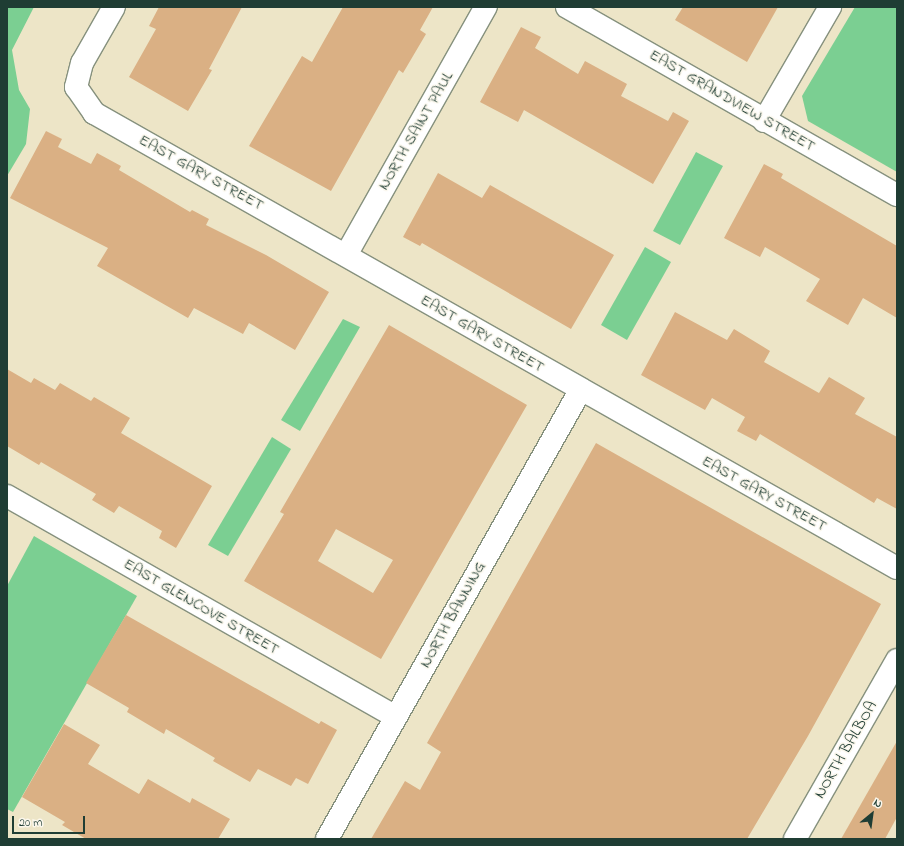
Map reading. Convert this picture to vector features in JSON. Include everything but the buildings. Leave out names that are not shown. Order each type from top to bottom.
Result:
[{"type":"street","name":"EAST GARY STREET","points":[[114,7],[82,63],[76,90],[94,113],[346,255],[580,391],[897,568]]},
{"type":"street","name":"NORTH SAINT PAUL","points":[[346,255],[486,7]]},
{"type":"street","name":"EAST GRANDVIEW STREET","points":[[567,7],[897,195]]},
{"type":"street","points":[[764,120],[830,7]]},
{"type":"street","name":"NORTH BANNING","points":[[327,839],[580,391]]},
{"type":"street","name":"EAST GLENCOVE STREET","points":[[7,496],[396,718]]},
{"type":"street","name":"NORTH BALBOA","points":[[795,839],[897,660]]},
{"type":"green space","points":[[7,7],[34,7],[12,50],[19,90],[30,109],[26,144],[7,176]]},
{"type":"green space","points":[[855,7],[897,7],[897,172],[808,121],[802,96]]},
{"type":"green space","points":[[696,152],[723,166],[680,245],[653,231]]},
{"type":"green space","points":[[645,247],[671,262],[627,340],[601,325]]},
{"type":"green space","points":[[343,319],[360,327],[300,431],[281,420]]},
{"type":"green space","points":[[272,437],[291,449],[228,556],[208,545]]},
{"type":"green space","points":[[34,536],[137,596],[13,812],[7,809],[7,586]]}]
